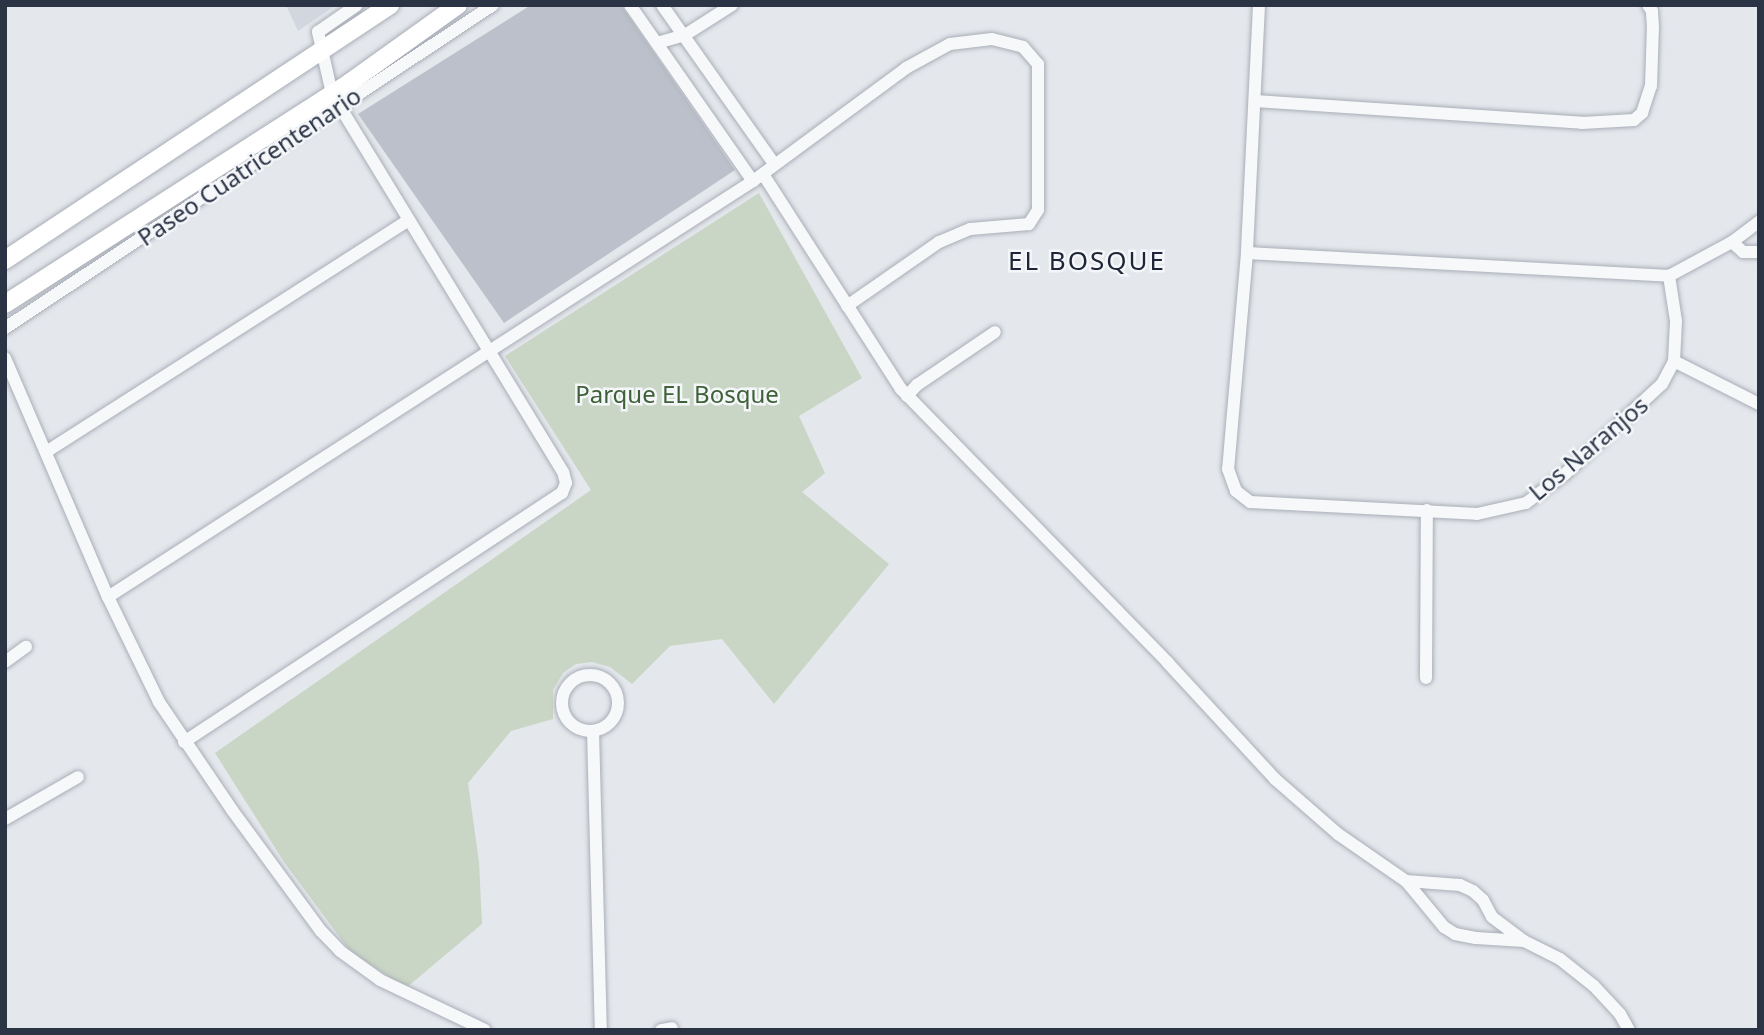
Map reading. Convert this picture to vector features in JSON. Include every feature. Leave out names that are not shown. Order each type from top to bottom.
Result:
[{"type":"street","points":[[184,742],[562,493],[566,483],[563,472],[491,353],[334,100],[317,32],[357,5]]},
{"type":"street","points":[[5,260],[390,5]]},
{"type":"street","name":"Paseo Cuatricentenario","points":[[5,328],[334,100],[458,5]]},
{"type":"street","name":"Paseo Cuatricentenario","points":[[5,304],[493,5]]},
{"type":"street","points":[[630,5],[758,177],[908,396],[1167,663],[1275,779],[1338,834],[1406,881],[1444,927],[1455,934],[1476,938],[1524,941]]},
{"type":"street","points":[[662,5],[774,164]]},
{"type":"street","points":[[657,43],[685,35],[732,5]]},
{"type":"street","points":[[1259,5],[1247,253],[1669,276],[1732,242],[1759,222]]},
{"type":"street","points":[[1255,100],[1582,123],[1622,123],[1633,120],[1642,113],[1651,86],[1653,27],[1652,10],[1648,5]]},
{"type":"street","points":[[108,597],[491,353],[758,177],[906,68],[950,44],[992,39],[1023,47],[1038,64],[1038,210],[1029,224],[970,229],[939,242],[848,306]]},
{"type":"street","points":[[46,452],[407,220]]},
{"type":"street","points":[[1732,242],[1743,251],[1759,252]]},
{"type":"street","name":"Los Naranjos","points":[[1247,253],[1228,469],[1236,491],[1250,502],[1478,514],[1526,503],[1565,474],[1662,384],[1674,361],[1676,321],[1669,276]]},
{"type":"street","points":[[908,396],[917,385],[995,332]]},
{"type":"street","points":[[5,358],[108,597],[159,702],[184,742],[321,931],[340,951],[380,980],[485,1030]]},
{"type":"street","points":[[1674,361],[1759,404]]},
{"type":"street","points":[[1426,678],[1427,510]]},
{"type":"street","points":[[5,662],[26,648]]},
{"type":"street","points":[[590,675],[608,681],[614,688],[618,706],[610,723],[593,731],[584,730],[569,721],[562,705],[563,696],[573,681],[590,675]]},
{"type":"street","points":[[593,731],[601,1030]]},
{"type":"street","points":[[5,819],[78,777]]},
{"type":"street","points":[[1406,881],[1460,885],[1483,900],[1492,917],[1524,941],[1560,959],[1594,986],[1620,1014],[1629,1030]]},
{"type":"street","points":[[1476,938],[1485,930],[1492,917]]},
{"type":"shaded area","points":[[286,5],[336,5],[298,31]]},
{"type":"green space","name":"Parque EL Bosque","points":[[759,193],[862,378],[799,416],[825,473],[802,492],[889,564],[774,704],[722,639],[670,646],[632,684],[610,667],[592,662],[576,664],[563,673],[553,690],[553,719],[511,731],[468,783],[479,862],[482,924],[406,988],[350,951],[284,862],[215,753],[591,490],[505,356]]},
{"type":"building","points":[[531,5],[621,5],[735,170],[504,323],[358,114]]},
{"type":"district","name":"EL BOSQUE","points":[[1087,261]]}]
